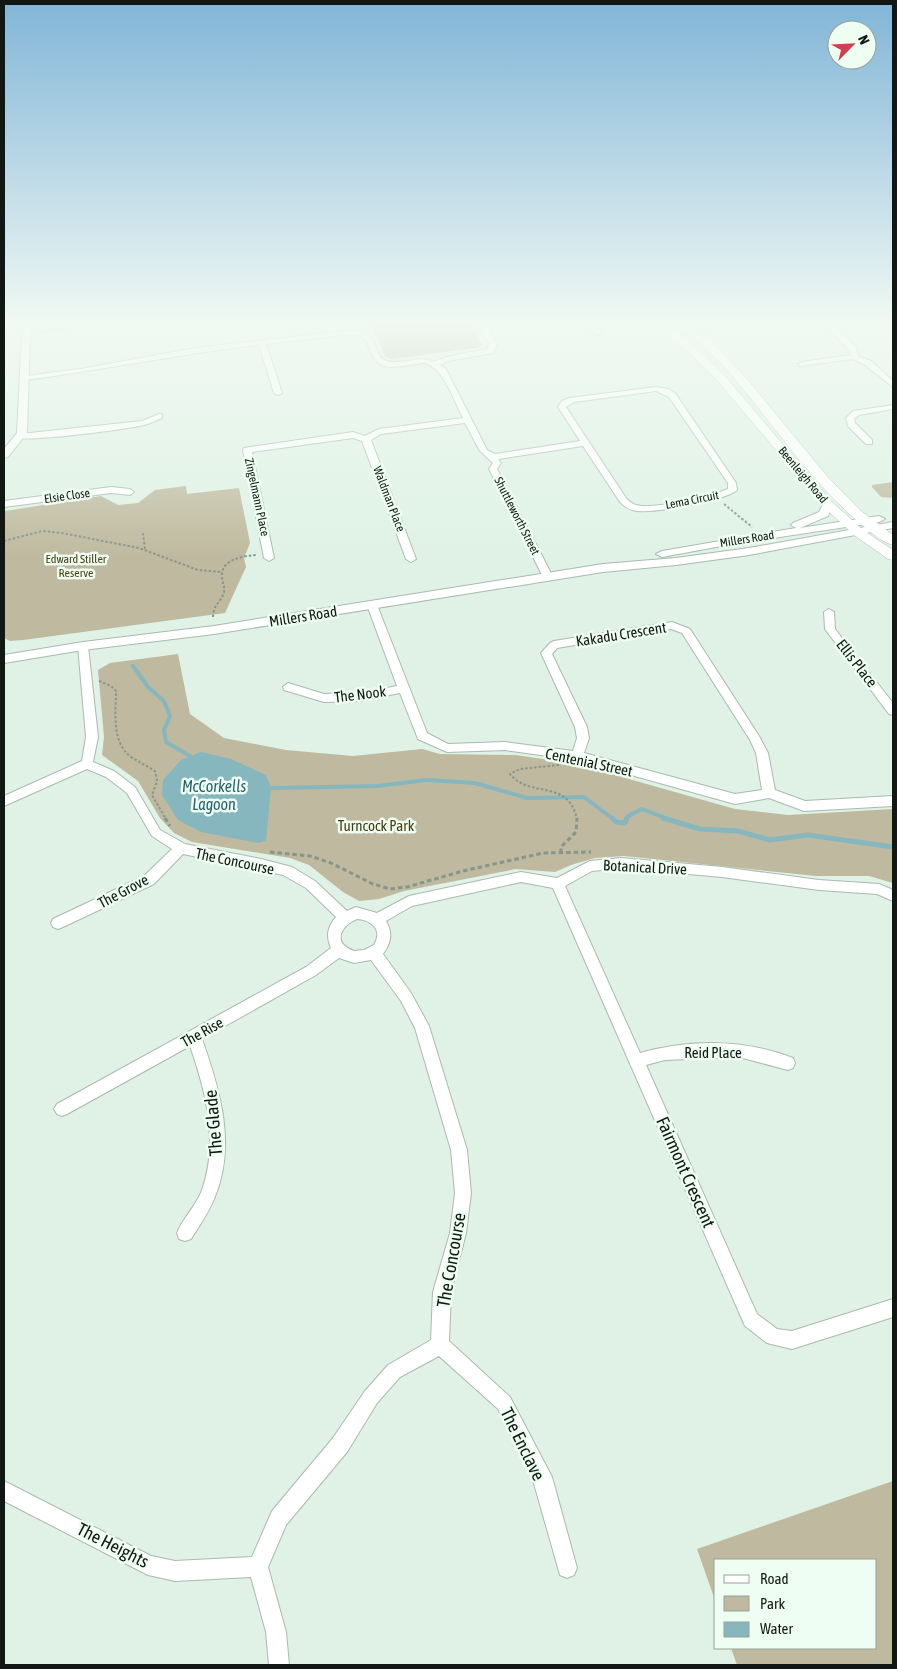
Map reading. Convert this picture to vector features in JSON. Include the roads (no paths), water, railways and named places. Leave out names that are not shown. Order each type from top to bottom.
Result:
[{"type":"main road","name":"Beenleigh Road","points":[[739,400],[828,505],[847,524],[866,528],[893,541]]},
{"type":"main road","name":"Beenleigh Road","points":[[759,400],[866,528],[893,556]]},
{"type":"street","points":[[4,455],[22,433],[24,400]]},
{"type":"street","name":"Shuttleworth Street","points":[[458,400],[484,451],[495,460],[493,469],[548,577]]},
{"type":"street","name":"Lema Circuit","points":[[573,400],[565,403],[562,407],[623,500],[629,506],[638,509],[716,496],[733,490],[732,483],[675,400]]},
{"type":"street","points":[[869,442],[851,424],[850,418],[856,413],[893,407]]},
{"type":"street","points":[[20,437],[144,423],[159,416]]},
{"type":"street","name":"Zingelmann Place","points":[[269,558],[247,450],[353,436],[366,439],[379,432],[468,420]]},
{"type":"street","name":"Waldman Place","points":[[366,439],[411,559]]},
{"type":"street","points":[[495,460],[587,446]]},
{"type":"street","name":"Elsie Close","points":[[4,504],[111,490],[130,492]]},
{"type":"street","points":[[775,534],[820,516],[826,511],[828,505]]},
{"type":"street","name":"Millers Road","points":[[866,528],[893,517]]},
{"type":"street","name":"Millers Road","points":[[4,659],[83,646],[214,630],[548,577],[775,534],[847,524]]},
{"type":"street","name":"Millers Road","points":[[603,568],[697,559],[866,528],[893,525]]},
{"type":"street","name":"Centenial Street","points":[[372,605],[422,736],[447,748],[505,746],[577,756],[735,799],[769,793]]},
{"type":"street","name":"Ellis Place","points":[[829,612],[830,629],[893,710]]},
{"type":"street","name":"Kakadu Crescent","points":[[577,756],[583,738],[581,727],[546,653],[554,645],[672,625],[686,631],[756,739],[762,752],[769,793]]},
{"type":"street","points":[[4,801],[87,764],[92,737],[83,646]]},
{"type":"street","name":"The Nook","points":[[288,686],[324,698],[360,697],[404,688]]},
{"type":"street","name":"The Concourse","points":[[87,764],[110,774],[131,790],[156,833],[180,848],[192,852],[275,867],[297,876],[315,889],[344,917]]},
{"type":"street","points":[[769,793],[804,806],[893,801]]},
{"type":"street","name":"The Grove","points":[[58,923],[149,880],[180,848]]},
{"type":"street","name":"Botanical Drive","points":[[558,884],[590,866],[621,863],[722,872],[819,885],[879,889],[893,896]]},
{"type":"street","points":[[378,919],[409,900],[521,877],[558,884]]},
{"type":"street","name":"Fairmont Crescent","points":[[558,884],[752,1320],[773,1336],[792,1340],[893,1308]]},
{"type":"street","points":[[362,913],[378,919],[384,928],[384,939],[379,949],[374,953],[355,958],[338,950],[333,939],[333,933],[335,927],[344,917],[362,913]]},
{"type":"street","name":"The Rise","points":[[62,1108],[311,971],[338,950]]},
{"type":"street","name":"The Concourse","points":[[374,953],[406,997],[422,1026],[459,1150],[463,1193],[458,1233],[442,1292],[440,1345]]},
{"type":"street","name":"The Glade","points":[[185,1233],[210,1192],[219,1154],[216,1110],[208,1075],[194,1037]]},
{"type":"street","name":"Reid Place","points":[[636,1061],[665,1053],[739,1050],[788,1063]]},
{"type":"street","points":[[279,1665],[276,1632],[258,1566],[279,1518],[340,1445],[371,1397],[394,1371],[440,1345]]},
{"type":"street","name":"The Enclave","points":[[440,1345],[504,1403],[542,1477],[567,1568]]},
{"type":"street","name":"The Heights","points":[[4,1491],[148,1565],[175,1571],[258,1566]]},
{"type":"water","name":"McCorkells Lagoon","points":[[201,752],[231,759],[266,775],[271,788],[266,841],[259,843],[201,832],[178,820],[162,795],[163,780],[181,760]]},
{"type":"waterway","points":[[133,666],[148,687],[164,701],[170,716],[164,730],[166,742],[190,756]]},
{"type":"waterway","points":[[271,788],[378,786],[426,780],[475,783],[527,798],[584,797],[613,819]]},
{"type":"waterway","points":[[627,819],[628,816],[642,809],[668,819]]},
{"type":"waterway","points":[[613,819],[616,822],[625,823],[627,818]]},
{"type":"waterway","points":[[663,818],[700,829],[738,831],[770,840],[808,835],[893,847]]},
{"type":"park label","name":"Edward Stiller Reserve","points":[[76,566]]},
{"type":"park label","name":"Turncock Park","points":[[376,825]]}]
